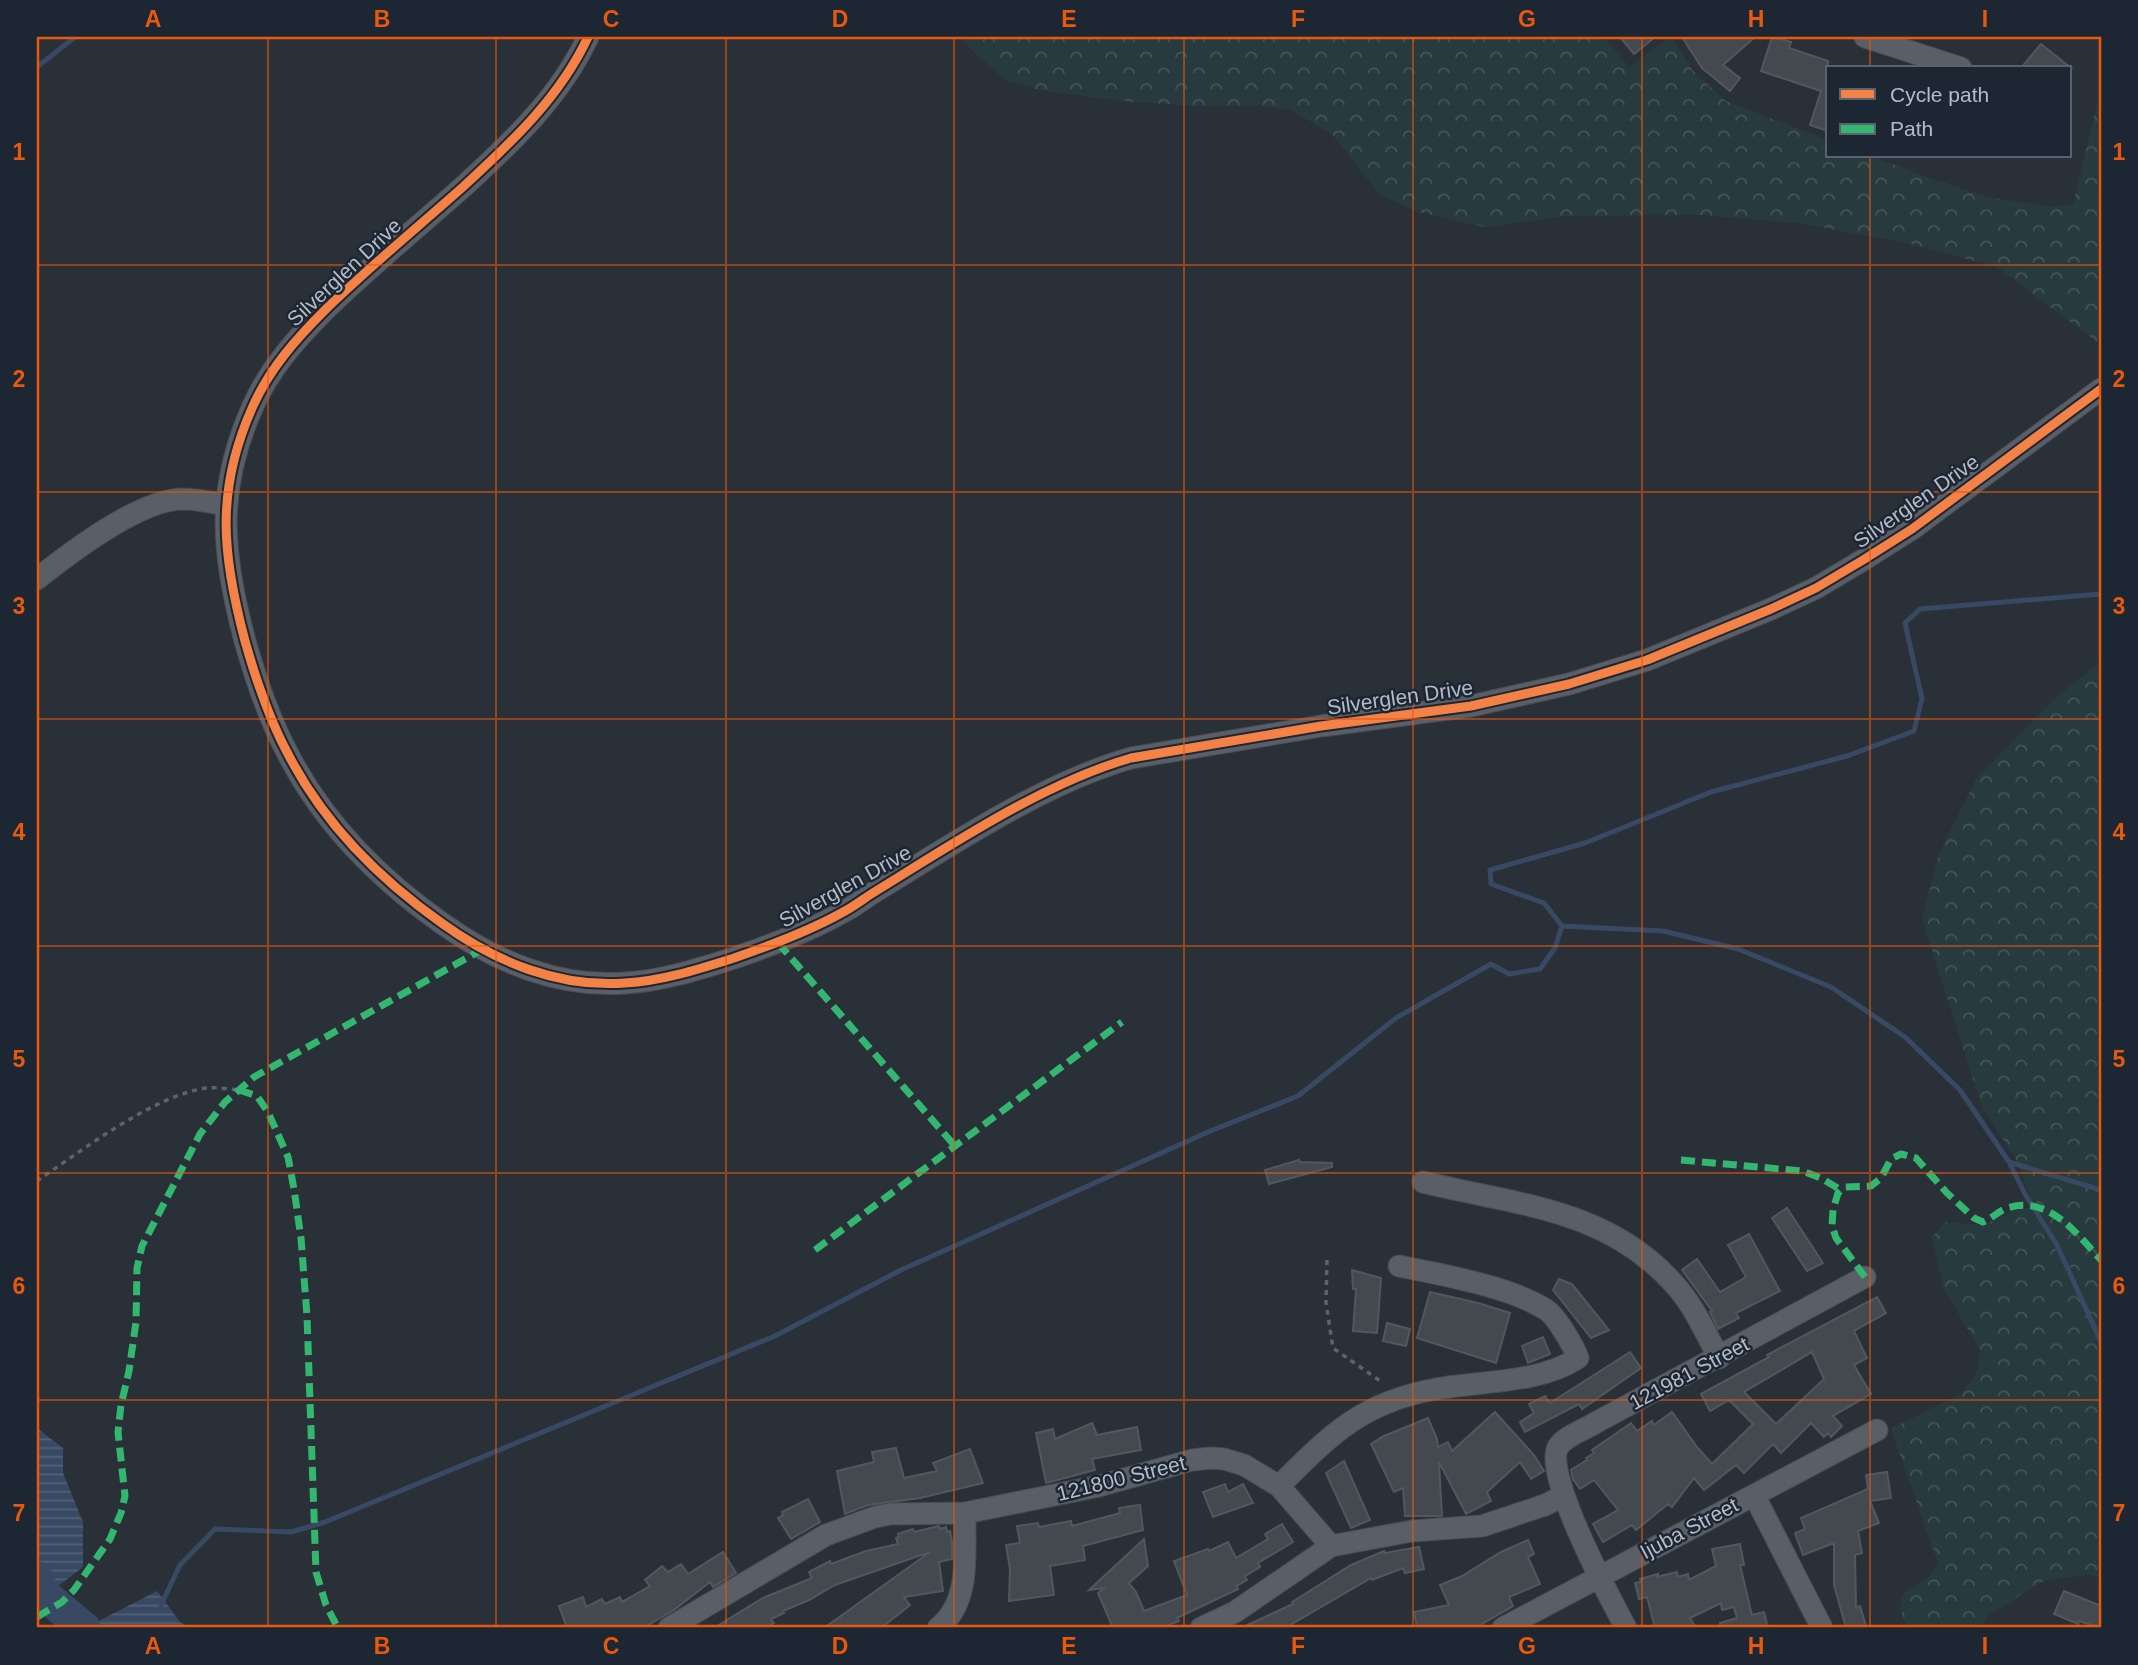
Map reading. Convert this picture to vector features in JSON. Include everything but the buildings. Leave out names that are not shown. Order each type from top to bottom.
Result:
[{"type":"street","name":"Silverglen Drive","points":[[588,37],[561,83],[528,124],[445,203],[345,290],[303,331],[279,360],[265,381],[243,430],[232,466],[225,505],[224,533],[229,579],[253,670],[283,745],[307,791],[353,847],[389,882],[428,913],[483,949],[536,973],[573,981],[625,984],[670,976],[778,943],[846,911],[1045,793],[1106,765],[1163,752],[1321,726],[1471,706],[1569,684],[1647,660],[1734,626],[1816,588],[1873,554],[2101,389]]},
{"type":"street","points":[[1865,37],[1955,66]]},
{"type":"street","points":[[37,579],[115,524],[141,510],[162,502],[181,499],[225,505]]},
{"type":"street","points":[[1423,1182],[1557,1212],[1583,1220],[1626,1242],[1675,1284],[1696,1313],[1719,1358]]},
{"type":"street","points":[[1279,1486],[1340,1428],[1368,1411],[1402,1397],[1435,1389],[1551,1372],[1578,1358],[1552,1314],[1545,1309],[1508,1293],[1399,1266]]},
{"type":"street","name":"121981 Street","points":[[1626,1628],[1563,1496],[1556,1459],[1558,1448],[1566,1440],[1865,1277]]},
{"type":"street","name":"Ijuba Street","points":[[1503,1628],[1877,1430]]},
{"type":"street","name":"121800 Street","points":[[669,1628],[827,1535],[856,1522],[890,1514],[965,1513],[1099,1486],[1192,1460],[1224,1459],[1244,1465],[1279,1486],[1331,1546]]},
{"type":"street","points":[[1754,1495],[1822,1628]]},
{"type":"street","points":[[1201,1628],[1235,1612],[1331,1546],[1412,1531],[1482,1526],[1545,1506],[1563,1496]]},
{"type":"street","points":[[938,1628],[953,1612],[962,1593],[965,1513]]},
{"type":"path","points":[[37,1181],[131,1120],[173,1098],[209,1087],[239,1090]]},
{"type":"path","points":[[1327,1260],[1326,1303],[1333,1348],[1402,1397]]},
{"type":"green space","points":[[958,37],[1604,37],[1629,67],[1671,37],[1693,71],[1726,101],[1826,139],[1826,158],[1876,158],[1988,197],[2051,207],[2073,204],[2101,88],[2101,345],[1997,267],[1911,244],[1799,223],[1702,215],[1568,216],[1484,227],[1418,212],[1380,195],[1333,135],[1291,110],[1264,106],[1195,106],[1122,101],[1040,90],[1005,80]]},
{"type":"green space","points":[[2101,661],[2101,1577],[2088,1575],[2044,1581],[1987,1616],[1980,1628],[1906,1628],[1900,1606],[1903,1594],[1927,1578],[1938,1563],[1891,1429],[1960,1394],[1976,1376],[1980,1350],[1944,1289],[1932,1237],[1946,1222],[1981,1224],[2021,1209],[2035,1208],[2015,1157],[1983,1110],[1922,919],[1939,854],[1976,779],[2053,700]]},
{"type":"water","points":[[37,1428],[63,1448],[63,1473],[83,1522],[83,1567],[37,1602]]},
{"type":"water","points":[[157,1591],[180,1622],[191,1628],[85,1628]]},
{"type":"waterway","points":[[37,67],[75,37]]},
{"type":"waterway","points":[[161,1605],[180,1565],[215,1529],[291,1532],[325,1522],[775,1336],[901,1270],[1208,1132],[1298,1096],[1396,1018],[1491,964],[1509,974],[1540,969],[1555,948],[1562,926],[1544,903],[1491,884],[1490,870],[1585,843],[1711,792],[1847,756],[1914,731],[1922,699],[1905,623],[1920,609],[2101,594]]},
{"type":"waterway","points":[[1562,926],[1663,931],[1738,949],[1831,987],[1905,1037],[1960,1090],[2009,1162],[2025,1194],[2057,1245],[2101,1342]]},
{"type":"waterway","points":[[2009,1162],[2101,1190]]},
{"type":"waterway","points":[[37,1578],[42,1593],[84,1628]]},
{"type":"marked path","points":[[778,943],[955,1146]]},
{"type":"marked path","points":[[37,1617],[62,1602],[74,1590],[110,1539],[121,1513],[125,1496],[118,1432],[136,1322],[137,1268],[142,1246],[200,1134],[225,1102],[254,1077],[483,949]]},
{"type":"marked path","points":[[815,1250],[1122,1022]]},
{"type":"marked path","points":[[239,1090],[257,1096],[268,1112],[288,1157],[294,1189],[307,1316],[316,1572],[326,1605],[338,1628]]},
{"type":"marked path","points":[[1865,1277],[1836,1238],[1832,1226],[1833,1210],[1838,1193],[1845,1187],[1871,1186],[1881,1178],[1891,1159],[1901,1154],[1916,1158],[1974,1218],[1983,1222],[2007,1208],[2022,1205],[2036,1207],[2060,1219],[2101,1260]]},
{"type":"marked path","points":[[1681,1160],[1802,1171],[1841,1190]]},
{"type":"cycle path","points":[[588,37],[564,79],[534,118],[500,153],[342,294],[284,355],[260,392],[241,437],[232,466],[226,523],[231,580],[258,685],[281,741],[318,804],[375,869],[419,907],[485,950],[506,961],[552,977],[600,983],[653,980],[777,943],[845,911],[968,834],[1033,798],[1098,769],[1131,758],[1321,726],[1471,706],[1569,684],[1647,660],[1771,609],[1816,588],[1863,560],[1912,529],[2101,389]]}]
